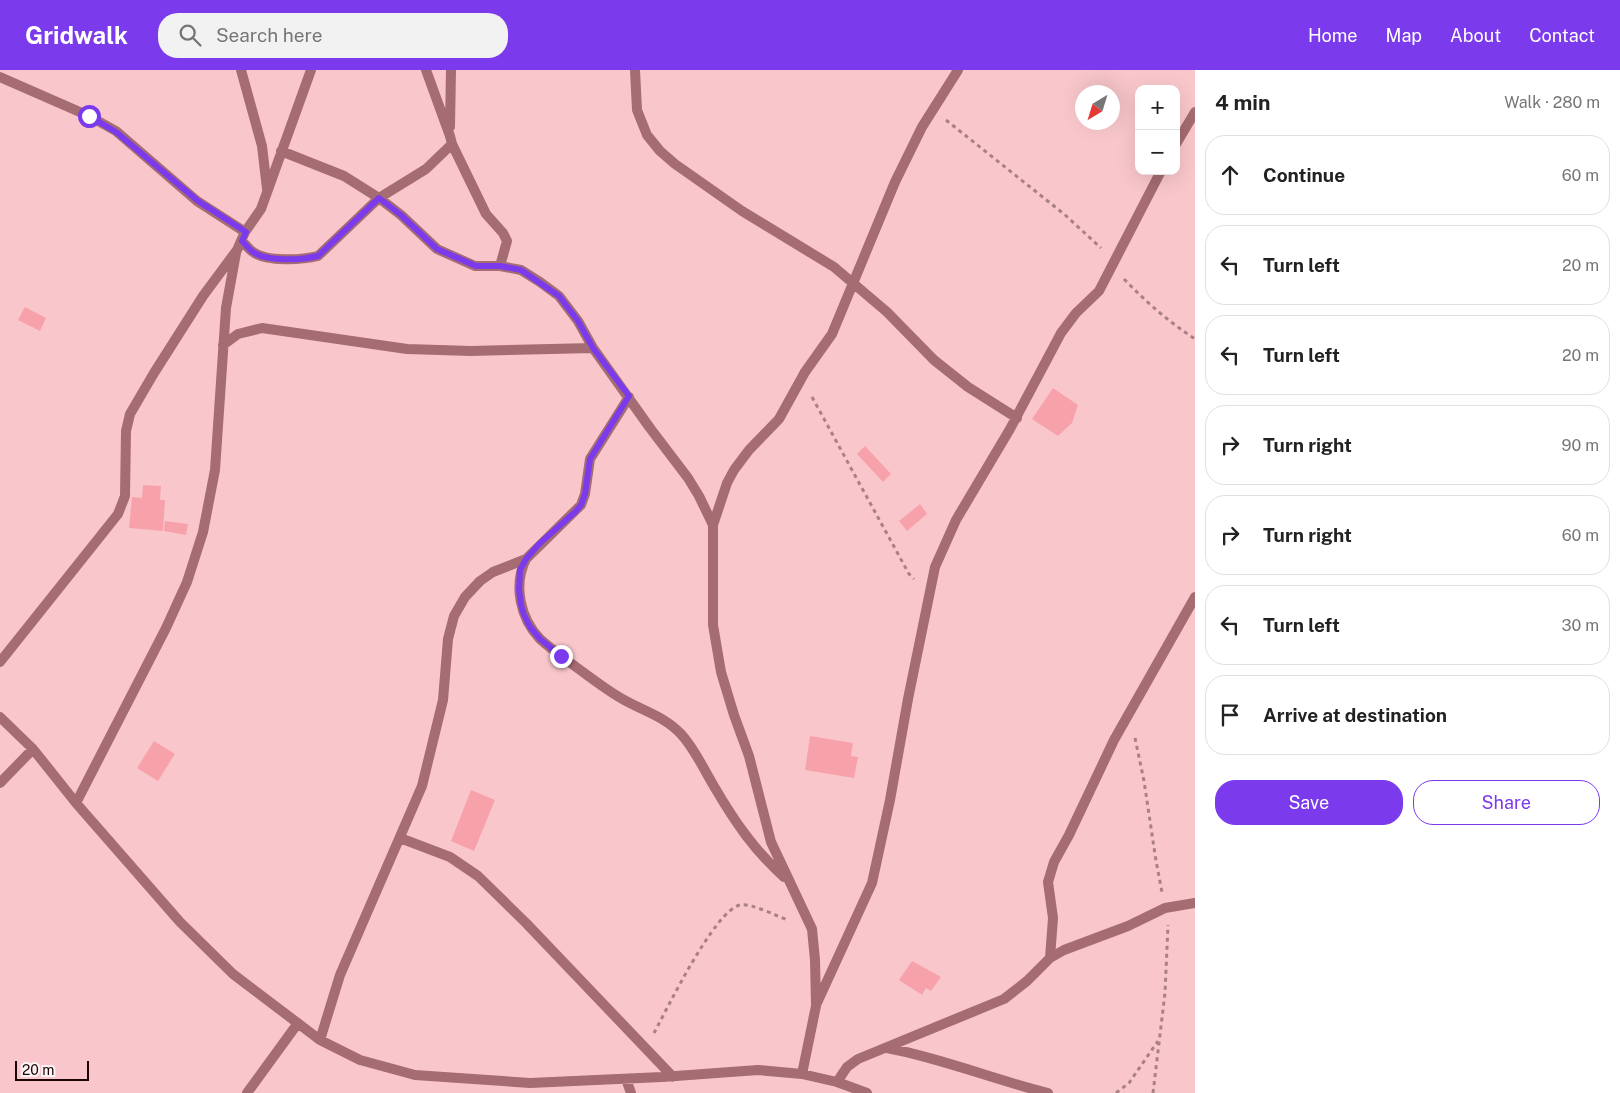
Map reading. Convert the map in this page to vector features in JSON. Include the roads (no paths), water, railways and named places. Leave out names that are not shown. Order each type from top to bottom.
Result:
[{"type":"street","points":[[241,70],[262,146],[267,192]]},
{"type":"street","points":[[0,662],[118,514],[125,496],[126,431],[130,414],[138,398],[203,296],[262,209],[312,70]]},
{"type":"street","points":[[426,70],[451,140],[479,201],[486,214],[504,233],[507,241],[500,266]]},
{"type":"street","points":[[0,77],[89,116],[116,132],[198,201],[253,252],[267,258],[307,259],[318,256],[379,198],[426,169],[451,140],[451,70]]},
{"type":"street","points":[[635,70],[638,110],[647,135],[660,151],[713,191],[774,232],[834,267],[887,312],[934,360],[968,387],[1016,418]]},
{"type":"street","points":[[816,1006],[812,929],[771,842],[749,756],[721,672],[713,626],[713,524],[727,483],[734,470],[749,450],[778,419],[801,378],[832,334],[895,182],[932,109],[958,70]]},
{"type":"street","points":[[1180,137],[1195,112]]},
{"type":"street","points":[[281,152],[344,176],[379,198],[401,215],[437,249],[476,266],[500,266],[521,270],[559,296],[578,321],[593,348],[688,478],[713,524]]},
{"type":"street","points":[[802,1074],[816,1006],[872,883],[935,567],[956,520],[1016,418],[1061,333],[1076,313],[1099,292],[1159,175]]},
{"type":"street","points":[[76,803],[166,628],[190,574],[203,532],[216,470],[226,308],[241,241]]},
{"type":"street","points":[[223,345],[238,334],[262,328],[407,349],[471,351],[593,348]]},
{"type":"street","points":[[629,396],[590,459],[585,494],[581,505],[539,544],[526,559],[520,570],[519,590],[521,605],[530,627],[540,639],[561,656],[620,698],[671,724],[694,751],[731,815],[744,833],[763,858],[789,881]]},
{"type":"street","points":[[320,1040],[340,975],[422,786],[443,700],[448,639],[454,616],[465,597],[480,581],[493,572],[526,559]]},
{"type":"street","points":[[1050,958],[1053,918],[1048,882],[1054,862],[1069,835],[1114,740],[1195,597]]},
{"type":"street","points":[[0,717],[33,749],[76,803],[180,922],[233,974],[320,1040],[360,1060],[415,1075],[530,1083],[673,1077],[758,1070],[802,1074],[837,1082],[864,1092]]},
{"type":"street","points":[[0,783],[33,749]]},
{"type":"street","points":[[400,838],[450,857],[478,876],[526,923],[673,1077]]},
{"type":"street","points":[[837,1082],[847,1067],[858,1059],[1004,999],[1027,981],[1050,958],[1064,950],[1128,926],[1165,908],[1195,903]]},
{"type":"street","points":[[247,1093],[298,1023]]},
{"type":"street","points":[[887,1048],[914,1053],[1048,1093]]},
{"type":"street","points":[[626,1079],[631,1093]]}]
